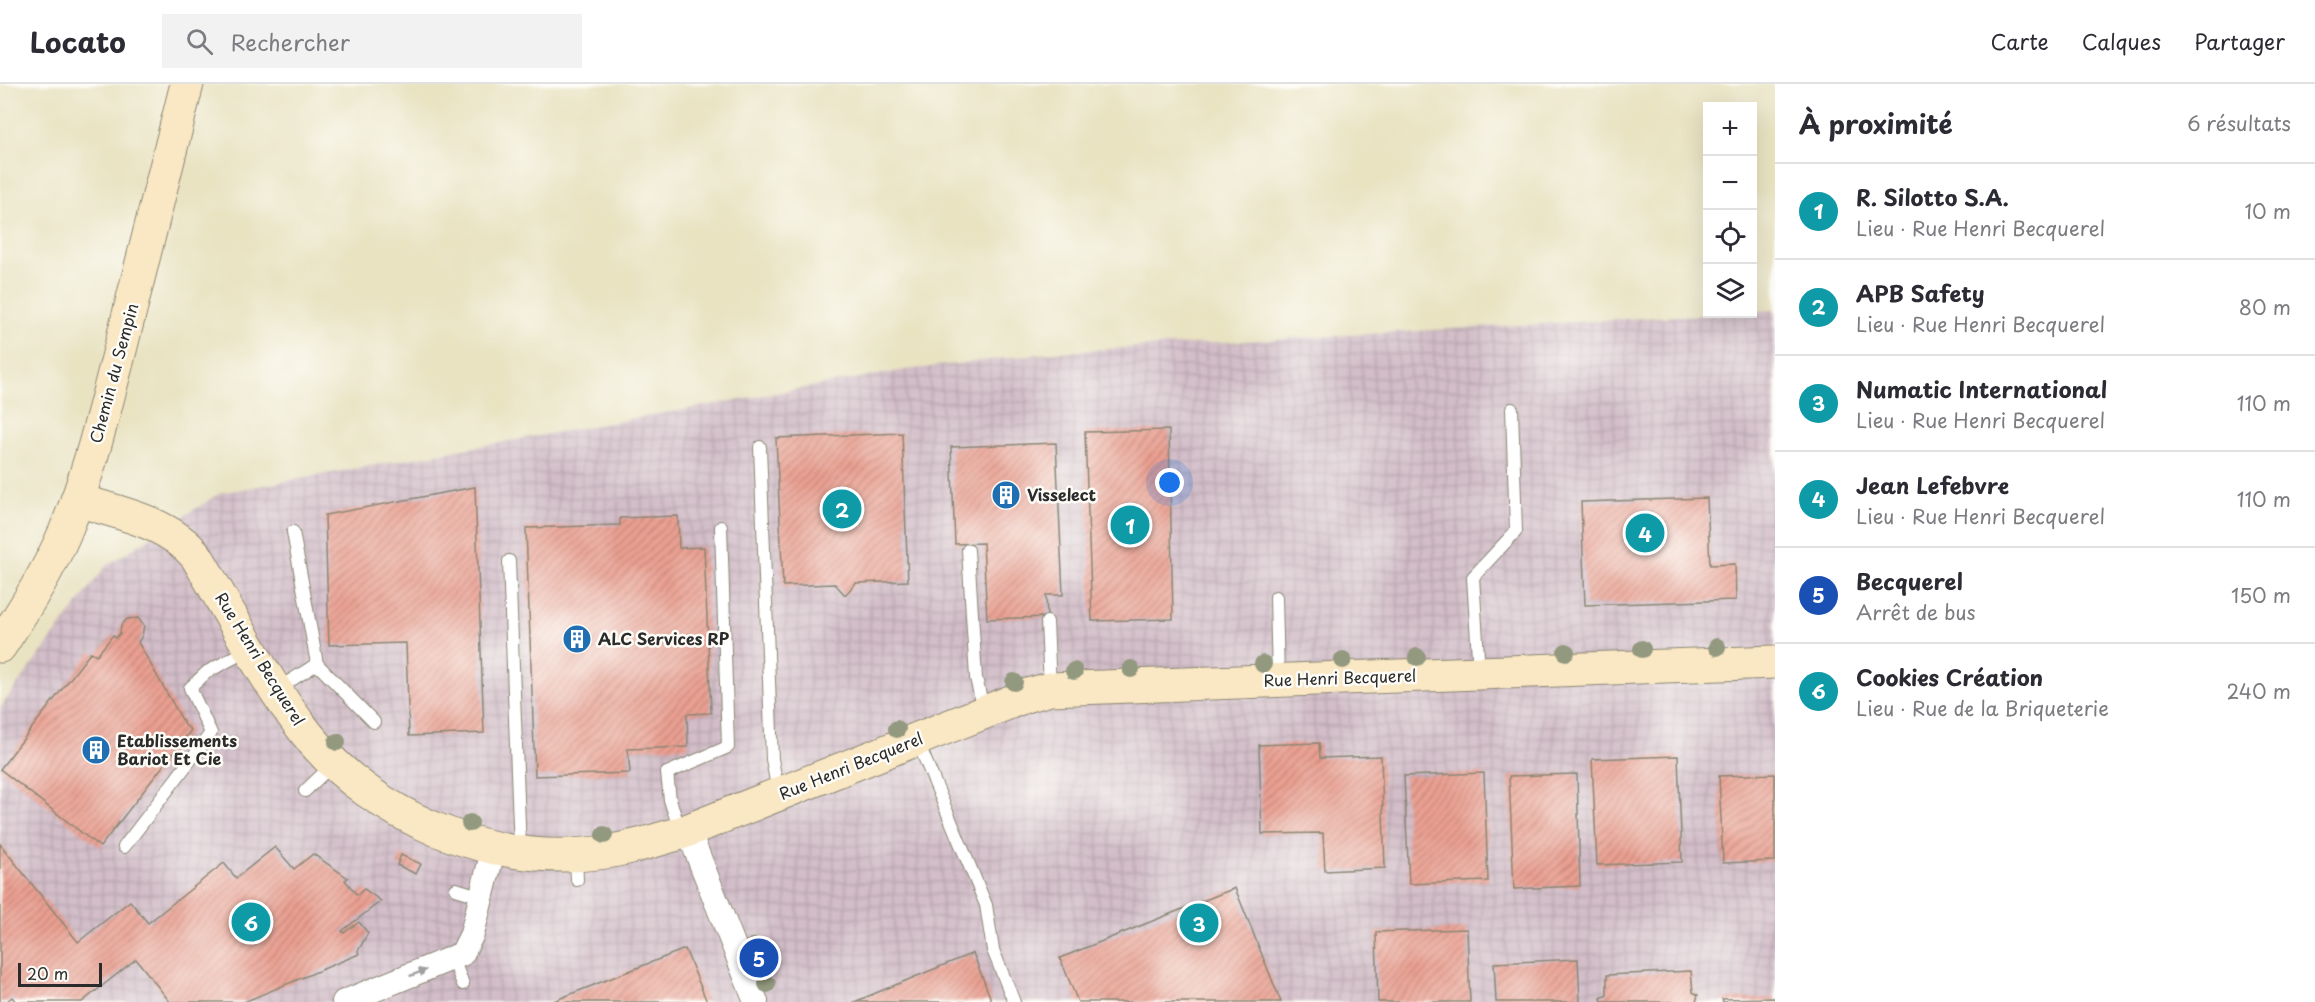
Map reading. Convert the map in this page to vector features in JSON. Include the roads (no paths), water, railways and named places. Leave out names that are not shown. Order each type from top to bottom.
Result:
[{"type":"street","name":"Chemin du Sempin","points":[[0,646],[43,576],[65,533],[77,500],[92,455],[119,355],[188,84]]},
{"type":"street","name":"Rue Henri Becquerel","points":[[77,500],[159,527],[186,544],[197,557],[275,690],[308,736],[334,763],[373,795],[411,818],[447,833],[577,867],[684,832],[984,712],[1050,689],[1775,662]]},
{"type":"street","points":[[684,832],[756,1002]]},
{"type":"street","points":[[344,1002],[462,954],[467,948],[482,897],[507,850]]},
{"type":"lane","points":[[1479,673],[1473,577],[1516,531],[1512,409]]},
{"type":"lane","points":[[760,447],[772,759],[778,794]]},
{"type":"lane","points":[[684,832],[670,800],[667,773],[728,747],[721,526]]},
{"type":"lane","points":[[293,532],[317,664],[374,722]]},
{"type":"lane","points":[[968,550],[976,678],[984,712]]},
{"type":"lane","points":[[507,850],[509,561]]},
{"type":"lane","points":[[1276,597],[1278,680]]},
{"type":"lane","points":[[1047,622],[1050,689]]},
{"type":"lane","points":[[124,847],[211,733],[190,688],[207,672],[251,648]]},
{"type":"lane","points":[[275,690],[317,664]]},
{"type":"lane","points":[[917,739],[986,905],[993,950],[1014,1002]]},
{"type":"lane","points":[[305,791],[334,763]]},
{"type":"lane","points":[[456,889],[482,897]]},
{"type":"lane","points":[[453,959],[463,984]]},
{"type":"place","name":"Visselect","points":[[1006,495]]},
{"type":"place","name":"APB Safety","points":[[842,509]]},
{"type":"place","name":"R. Silotto S.A.","points":[[1130,525]]},
{"type":"place","name":"Jean Lefebvre","points":[[1645,533]]},
{"type":"place","name":"ALC Services RP","points":[[577,639]]},
{"type":"place","name":"Etablissements Bariot Et Cie","points":[[96,750]]},
{"type":"place","name":"Cookies Création","points":[[251,922]]},
{"type":"place","name":"Numatic International","points":[[1199,923]]},
{"type":"place","name":"Becquerel","points":[[759,958]]}]
